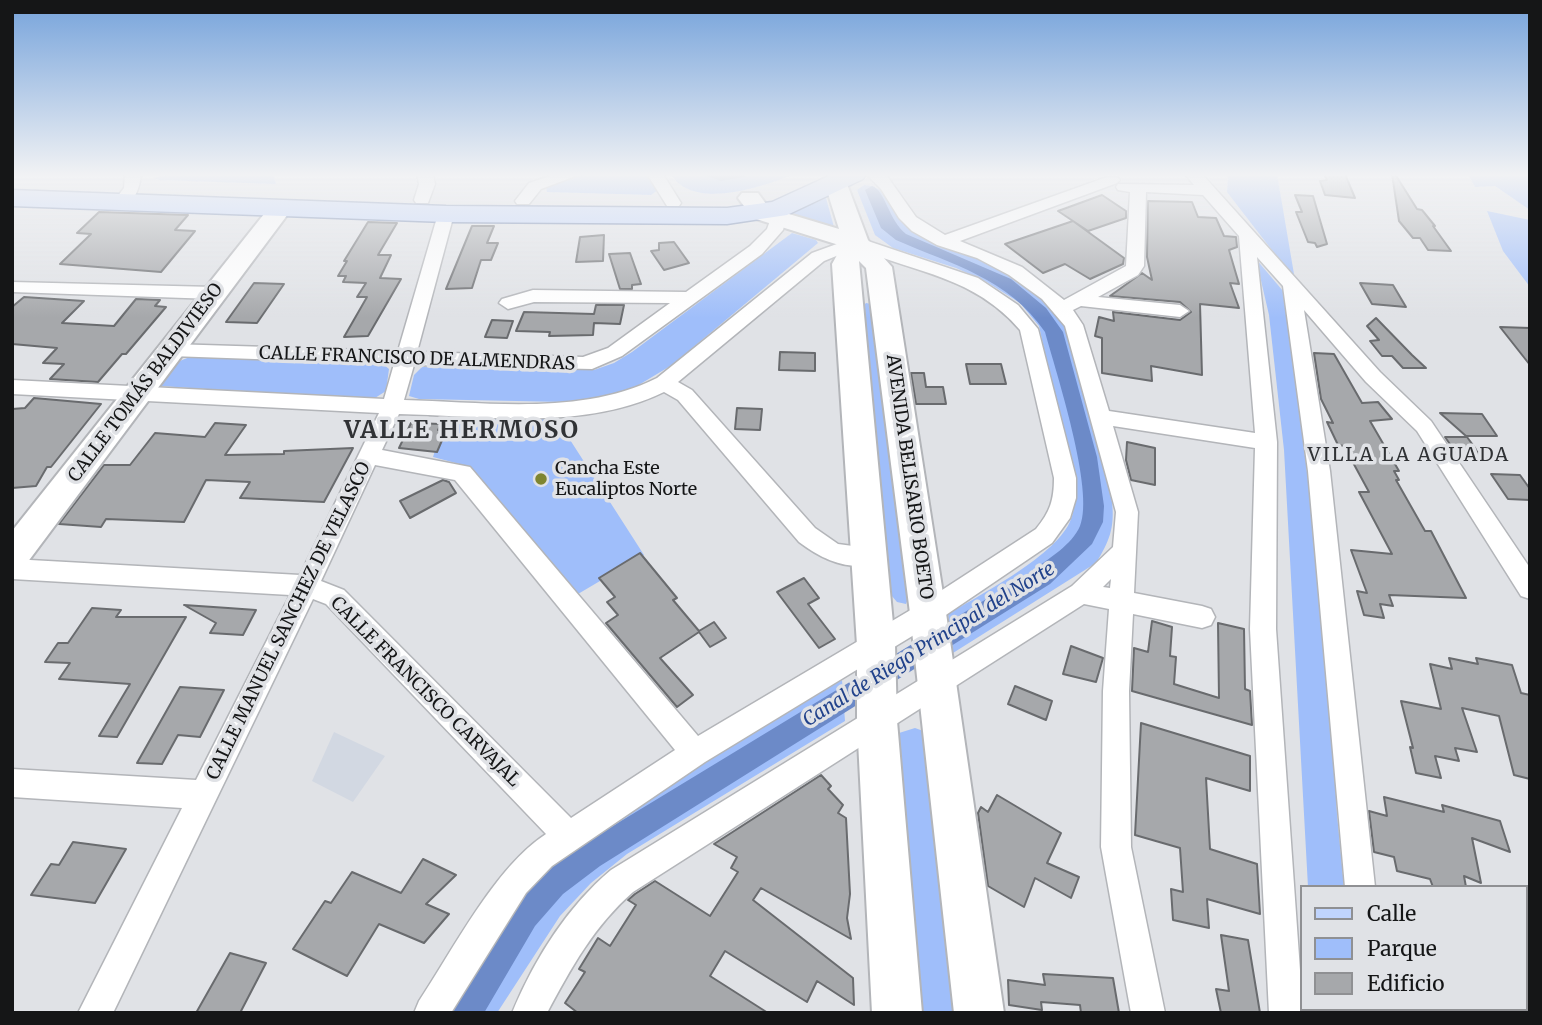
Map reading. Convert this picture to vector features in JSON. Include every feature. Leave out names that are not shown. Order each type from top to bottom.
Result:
[{"type":"street","name":"CALLE TOMÁS BALDIVIESO","points":[[12,557],[270,222]]},
{"type":"street","name":"CALLE MANUEL SANCHEZ DE VELASCO","points":[[95,1013],[307,586],[392,407],[444,222]]},
{"type":"street","name":"CALLE FRANCISCO DE ALMENDRAS","points":[[171,350],[585,364],[615,352],[769,239],[775,230],[770,222]]},
{"type":"street","points":[[529,1013],[579,925],[600,898],[877,713],[933,647],[1059,518],[1065,498],[1065,478],[1029,329],[1015,309],[990,291],[958,275],[906,259],[886,256],[856,242],[797,222]]},
{"type":"street","name":"AVENIDA BELISARIO BOETO","points":[[850,222],[856,242],[879,267],[933,647],[979,1013]]},
{"type":"street","points":[[911,222],[943,240],[993,259],[1071,304],[1180,311]]},
{"type":"street","points":[[943,240],[991,222]]},
{"type":"street","points":[[1071,304],[1132,271],[1135,266],[1137,222]]},
{"type":"street","points":[[1234,222],[1373,377],[1424,426],[1530,589]]},
{"type":"street","points":[[1247,237],[1266,442],[1263,629],[1286,1013]]},
{"type":"street","points":[[12,387],[136,396],[392,407],[575,408],[636,397],[664,383],[818,257],[856,242]]},
{"type":"street","points":[[856,242],[845,264],[876,654],[877,713],[897,1013]]},
{"type":"street","points":[[12,287],[214,293]]},
{"type":"street","points":[[1291,287],[1319,471],[1360,885]]},
{"type":"street","points":[[508,303],[533,296],[689,298]]},
{"type":"street","points":[[1071,304],[1074,325],[1127,512],[1116,691],[1116,847],[1149,1013]]},
{"type":"street","points":[[664,383],[685,395],[807,535],[826,551],[839,555],[867,556]]},
{"type":"street","points":[[1101,417],[1266,442]]},
{"type":"street","points":[[369,456],[462,473],[695,753]]},
{"type":"street","points":[[431,1013],[515,882],[541,855],[568,836],[695,753],[876,654],[933,647],[1081,593],[1125,550]]},
{"type":"street","name":"CALLE FRANCISCO CARVAJAL","points":[[12,569],[307,586],[335,597],[568,836]]},
{"type":"street","points":[[1081,593],[1202,617]]},
{"type":"street","points":[[12,783],[204,795]]},
{"type":"shaded area","points":[[334,732],[385,756],[353,802],[312,781]]},
{"type":"green space","points":[[817,222],[833,222],[834,227]]},
{"type":"green space","points":[[870,222],[903,222],[919,234],[980,259],[1040,295],[1059,313],[1074,344],[1112,502],[1113,520],[1110,534],[1096,563],[953,653],[948,614],[998,585],[1051,546],[1064,532],[1071,519],[1076,497],[1039,326],[1020,303],[985,281],[956,268],[893,248],[875,235]]},
{"type":"green space","points":[[1250,222],[1285,222],[1295,280]]},
{"type":"green space","points":[[1491,222],[1530,222],[1530,287],[1503,251]]},
{"type":"green space","points":[[792,233],[818,243],[672,365],[637,386],[600,398],[564,402],[419,399],[409,396],[414,375],[422,367],[594,370],[614,363]]},
{"type":"green space","points":[[1256,259],[1283,291],[1327,631],[1337,814],[1344,885],[1308,885],[1284,450],[1269,315]]},
{"type":"green space","points":[[866,303],[871,304],[910,595],[906,604],[897,602],[891,595],[861,308]]},
{"type":"green space","points":[[192,356],[383,364],[389,369],[386,391],[367,400],[161,386],[175,363]]},
{"type":"green space","points":[[446,416],[556,418],[644,555],[578,594],[467,466],[433,457]]},
{"type":"green space","points":[[842,680],[845,721],[627,854],[591,883],[560,916],[497,1013],[446,1013],[522,897],[561,858],[685,775]]},
{"type":"green space","points":[[915,728],[926,732],[957,1013],[919,1013],[895,737]]},
{"type":"building","points":[[89,222],[182,222],[175,230],[195,231],[161,272],[60,264],[91,234],[77,233]]},
{"type":"building","points":[[368,222],[397,223],[378,255],[391,255],[380,278],[401,279],[368,336],[344,337],[367,297],[357,297],[366,283],[343,282],[346,276],[338,276]]},
{"type":"building","points":[[1074,222],[1115,222],[1088,231]]},
{"type":"building","points":[[1074,222],[1124,258],[1123,264],[1090,279],[1065,264],[1043,273],[1005,244]]},
{"type":"building","points":[[1148,222],[1218,222],[1224,236],[1236,237],[1237,247],[1229,250],[1239,284],[1230,283],[1239,308],[1200,304],[1202,375],[1151,366],[1152,381],[1102,373],[1102,338],[1095,336],[1099,317],[1114,321],[1113,312],[1180,320],[1191,312],[1180,302],[1110,296],[1142,273],[1152,280],[1147,257]]},
{"type":"building","points":[[1300,222],[1321,222],[1327,244],[1317,247],[1315,243],[1308,242]]},
{"type":"building","points":[[1400,222],[1432,222],[1451,251],[1428,250],[1420,238],[1413,238]]},
{"type":"building","points":[[472,226],[494,226],[487,243],[498,243],[491,260],[481,260],[472,288],[446,289]]},
{"type":"building","points":[[604,235],[603,261],[576,262],[580,237]]},
{"type":"building","points":[[674,242],[689,263],[664,270],[651,251],[659,250],[659,243]]},
{"type":"building","points":[[630,253],[641,284],[632,285],[632,289],[620,289],[609,254]]},
{"type":"building","points":[[254,283],[284,284],[257,323],[226,322]]},
{"type":"building","points":[[1360,283],[1393,285],[1406,307],[1372,304]]},
{"type":"building","points":[[24,297],[84,301],[62,323],[114,326],[136,299],[160,300],[155,306],[166,307],[98,382],[50,379],[64,364],[43,363],[57,348],[12,344],[12,307]]},
{"type":"building","points":[[596,305],[624,305],[620,324],[594,323],[593,335],[549,336],[550,332],[516,331],[524,312],[594,314]]},
{"type":"building","points":[[1376,318],[1426,368],[1403,368],[1392,356],[1382,356],[1370,341],[1379,340],[1367,326]]},
{"type":"building","points":[[492,320],[513,321],[507,338],[485,337]]},
{"type":"building","points":[[1500,327],[1530,328],[1530,365]]},
{"type":"building","points":[[780,352],[815,353],[815,371],[779,370]]},
{"type":"building","points":[[1314,353],[1334,354],[1362,403],[1378,402],[1392,419],[1370,421],[1399,471],[1394,471],[1399,480],[1396,480],[1425,531],[1431,531],[1466,598],[1389,595],[1393,606],[1380,604],[1384,618],[1364,615],[1357,591],[1367,593],[1351,550],[1392,554],[1359,492],[1369,492],[1344,446],[1338,445],[1327,422],[1333,423],[1321,399]]},
{"type":"building","points":[[966,364],[1001,364],[1006,384],[970,384]]},
{"type":"building","points":[[911,373],[924,373],[926,387],[943,387],[946,404],[916,404]]},
{"type":"building","points":[[34,398],[101,404],[51,467],[47,467],[36,486],[12,488],[12,409],[25,408]]},
{"type":"building","points":[[737,408],[762,409],[760,430],[735,429]]},
{"type":"building","points":[[1440,413],[1482,414],[1497,436],[1466,436]]},
{"type":"building","points":[[215,423],[246,425],[225,455],[284,454],[284,451],[353,448],[324,502],[240,498],[250,482],[206,480],[184,522],[106,519],[101,527],[59,524],[104,465],[130,465],[155,433],[205,437]]},
{"type":"building","points":[[411,423],[441,424],[438,430],[446,431],[437,452],[399,448]]},
{"type":"building","points":[[1445,437],[1467,437],[1484,460],[1461,460]]},
{"type":"building","points":[[1127,442],[1155,448],[1155,485],[1131,480],[1126,460]]},
{"type":"building","points":[[1491,474],[1520,475],[1530,489],[1530,500],[1508,499]]},
{"type":"building","points":[[443,480],[449,482],[456,493],[410,518],[400,501]]},
{"type":"building","points":[[640,553],[677,598],[673,600],[699,631],[714,622],[726,638],[710,647],[699,632],[660,658],[693,695],[677,707],[606,623],[618,615],[607,602],[615,597],[599,578]]},
{"type":"building","points":[[804,578],[819,598],[808,604],[835,639],[819,648],[777,592]]},
{"type":"building","points":[[184,605],[256,610],[243,635],[210,633],[216,623]]},
{"type":"building","points":[[92,608],[121,610],[116,617],[186,617],[117,737],[99,736],[130,684],[59,679],[70,663],[45,662],[58,643],[68,643]]},
{"type":"building","points":[[1152,621],[1172,627],[1170,656],[1176,657],[1174,684],[1219,698],[1218,623],[1244,629],[1245,689],[1250,691],[1252,725],[1132,691],[1134,648],[1148,652]]},
{"type":"building","points":[[1071,646],[1103,658],[1096,682],[1063,674]]},
{"type":"building","points":[[1449,658],[1478,664],[1476,658],[1512,665],[1521,693],[1530,695],[1530,779],[1514,775],[1499,716],[1462,708],[1477,752],[1455,748],[1459,761],[1435,756],[1441,778],[1416,773],[1410,747],[1413,748],[1401,701],[1441,709],[1430,664],[1452,669]]},
{"type":"building","points":[[1015,686],[1052,701],[1046,720],[1008,704]]},
{"type":"building","points":[[180,687],[224,690],[200,737],[178,735],[162,764],[137,763]]},
{"type":"building","points":[[1141,723],[1250,756],[1250,791],[1206,778],[1210,849],[1257,864],[1260,914],[1207,899],[1209,928],[1173,920],[1171,889],[1183,892],[1180,848],[1135,835]]},
{"type":"building","points":[[821,775],[831,786],[828,789],[843,805],[838,813],[846,818],[850,894],[847,918],[851,939],[761,888],[753,900],[853,978],[854,1005],[817,981],[807,1002],[725,951],[710,976],[768,1013],[578,1013],[565,1003],[585,972],[579,969],[598,938],[610,946],[636,905],[628,900],[655,881],[710,916],[738,872],[731,868],[737,857],[714,844]]},
{"type":"building","points":[[997,795],[1061,833],[1047,863],[1079,877],[1071,898],[1035,878],[1024,907],[988,886],[978,813],[981,807],[988,812]]},
{"type":"building","points":[[1384,797],[1444,812],[1442,805],[1500,821],[1510,852],[1472,838],[1481,883],[1464,876],[1466,885],[1432,885],[1430,879],[1397,871],[1394,857],[1374,852],[1369,811],[1387,816]]},
{"type":"building","points":[[73,842],[126,849],[95,903],[31,895],[51,864],[59,865]]},
{"type":"building","points":[[423,859],[456,875],[426,904],[449,914],[424,943],[379,924],[347,976],[293,949],[325,901],[331,903],[352,872],[401,893]]},
{"type":"building","points":[[1221,935],[1248,940],[1260,1013],[1221,1013],[1216,989],[1229,991]]},
{"type":"building","points":[[230,953],[266,963],[240,1013],[196,1013]]},
{"type":"building","points":[[1043,974],[1113,978],[1119,1013],[1081,1013],[1080,1005],[1041,1002],[1042,1010],[1009,1005],[1008,980],[1045,985]]},
{"type":"waterway","name":"Canal de Riego Principal del Norte","points":[[466,1013],[525,916],[553,884],[590,856],[1042,577],[1071,552],[1089,530],[1093,506],[1087,457],[1054,332],[1040,312],[1006,283],[966,263],[901,237],[889,228],[886,222]]},
{"type":"place","name":"Cancha Este Eucaliptos Norte","points":[[541,479]]},
{"type":"district","name":"VALLE HERMOSO","points":[[462,431]]},
{"type":"district","name":"VILLA LA AGUADA","points":[[1409,456]]}]
